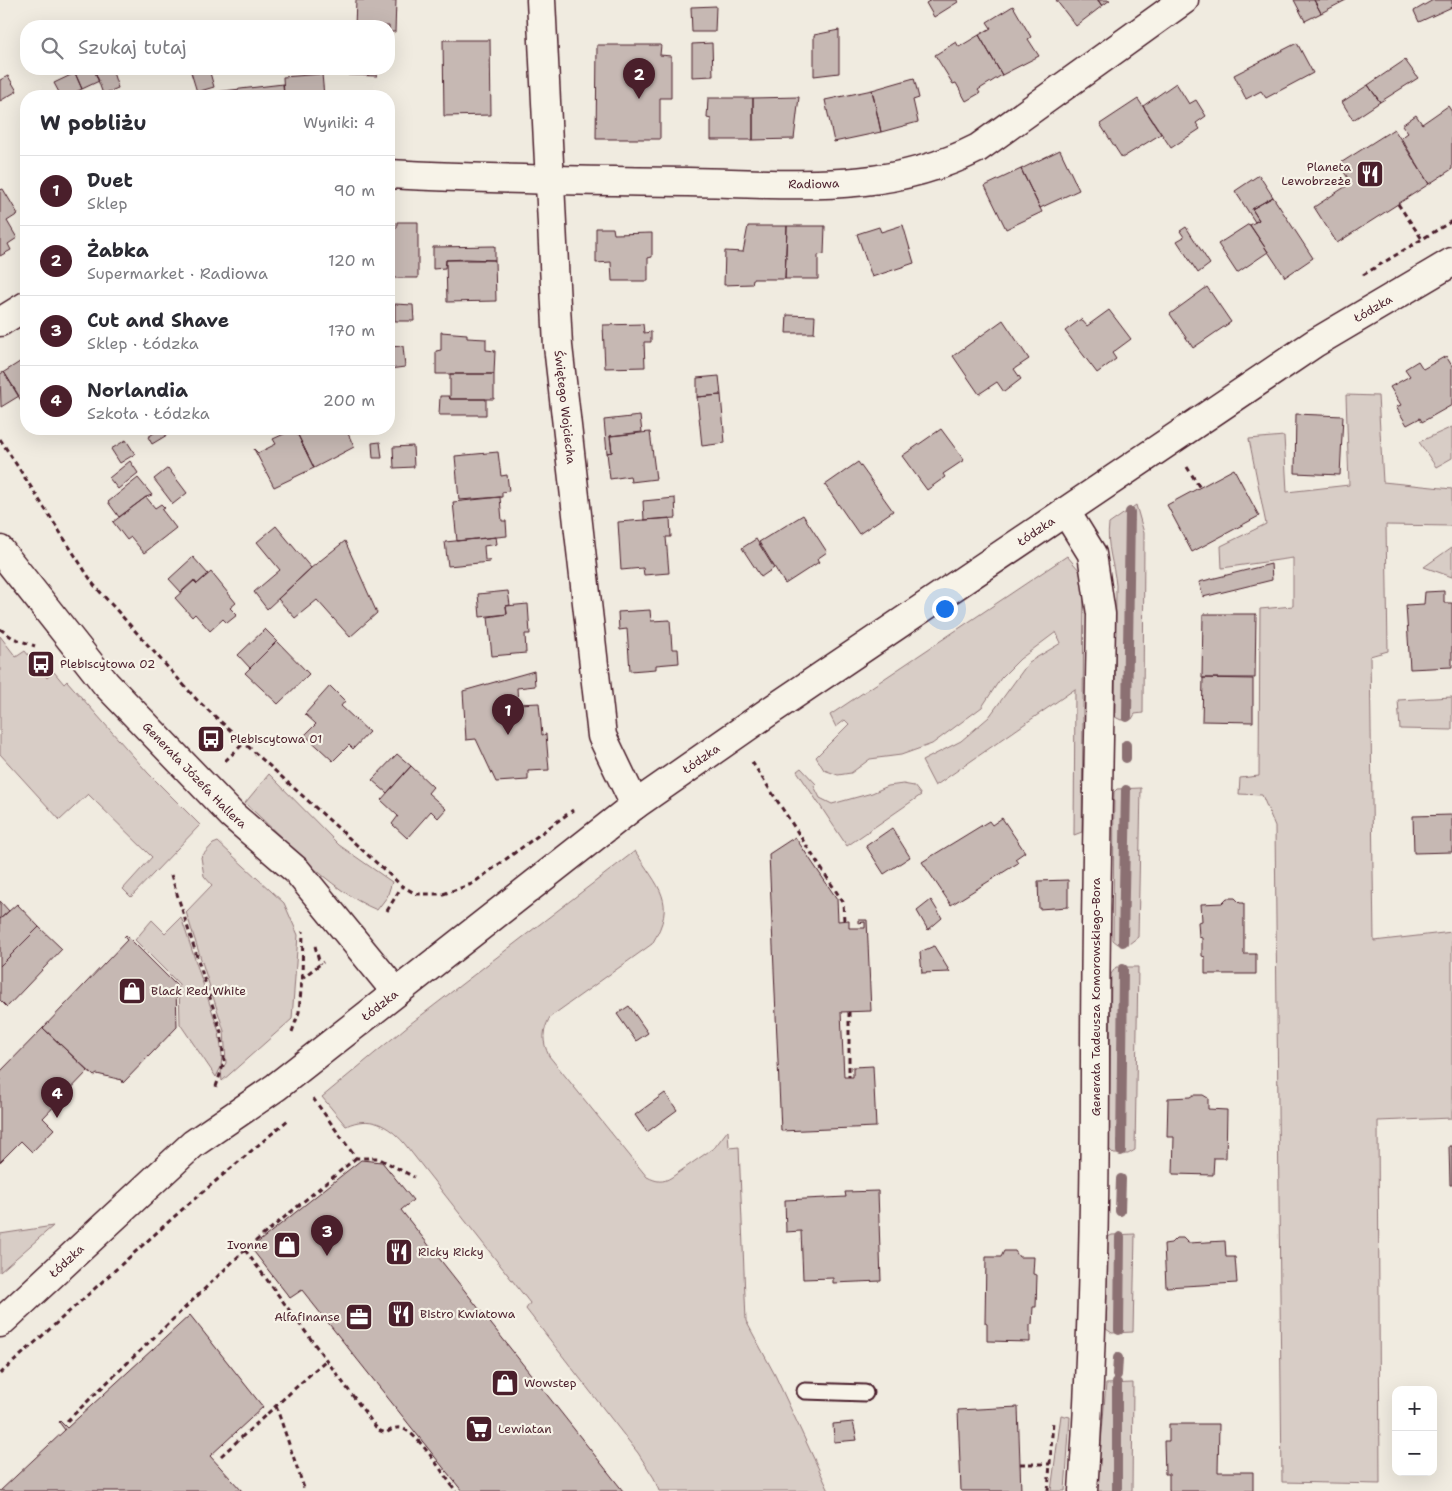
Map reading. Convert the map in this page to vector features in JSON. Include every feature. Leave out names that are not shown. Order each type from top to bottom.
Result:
[{"type":"street","name":"Świętego Wojciecha","points":[[541,0],[558,346],[602,736],[635,805]]},
{"type":"street","name":"Radiowa","points":[[395,174],[549,181],[842,183],[879,180],[922,171],[978,148],[1184,0]]},
{"type":"street","name":"Łódzka","points":[[0,1323],[193,1144],[276,1087],[635,805],[767,713],[1315,342],[1452,262]]},
{"type":"street","points":[[0,322],[20,310]]},
{"type":"street","name":"Generała Tadeusza Komorowskiego-Bora","points":[[1066,512],[1092,554],[1101,614],[1095,1059],[1096,1160],[1090,1380],[1082,1491]]},
{"type":"street","name":"Generała Józefa Hallera","points":[[0,550],[106,684],[232,815],[297,871],[396,992]]},
{"type":"lane","points":[[805,1391],[865,1393]]},
{"type":"path","points":[[1398,204],[1422,239]]},
{"type":"path","points":[[0,439],[94,585],[198,701],[402,886]]},
{"type":"path","points":[[1186,465],[1200,488]]},
{"type":"path","points":[[750,759],[843,902],[844,921]]},
{"type":"path","points":[[171,875],[221,1032],[224,1062],[213,1096]]},
{"type":"path","points":[[849,1012],[849,1077]]},
{"type":"path","points":[[308,1103],[319,1093]]},
{"type":"path","points":[[313,1098],[356,1158]]},
{"type":"path","points":[[0,1374],[184,1207],[290,1119]]},
{"type":"path","points":[[66,1420],[245,1250],[356,1158],[378,1158],[414,1177]]},
{"type":"path","points":[[245,1250],[378,1430],[386,1433],[394,1428],[403,1428],[415,1437],[456,1491]]},
{"type":"path","points":[[221,1456],[326,1360]]},
{"type":"path","points":[[276,1406],[304,1491]]},
{"type":"path","points":[[1048,1491],[1053,1419]]},
{"type":"path","points":[[1020,1464],[1050,1464]]},
{"type":"shaded area","points":[[1346,395],[1378,396],[1383,482],[1452,489],[1452,526],[1386,525],[1388,651],[1370,656],[1374,941],[1452,932],[1452,1118],[1378,1121],[1380,1484],[1282,1482],[1275,826],[1262,795],[1239,794],[1240,778],[1259,776],[1260,609],[1293,606],[1293,558],[1222,568],[1221,546],[1266,524],[1249,439],[1284,436],[1287,492],[1349,485]]},
{"type":"shaded area","points":[[1452,427],[1452,458],[1436,467],[1419,442]]},
{"type":"shaded area","points":[[1136,505],[1144,533],[1143,713],[1135,714],[1132,719],[1121,720],[1115,717],[1116,585],[1108,532],[1109,524]]},
{"type":"shaded area","points":[[1452,547],[1452,577],[1424,567]]},
{"type":"shaded area","points":[[1067,556],[1079,570],[1084,588],[1082,832],[1074,835],[1075,689],[935,786],[922,761],[961,741],[989,717],[1029,662],[1061,643],[1056,632],[1020,659],[1001,678],[982,707],[932,744],[901,755],[870,759],[851,773],[838,775],[824,770],[816,757],[849,724],[845,720],[836,727],[830,715]]},
{"type":"shaded area","points":[[0,636],[16,657],[25,651],[47,678],[54,672],[64,684],[67,681],[148,773],[200,825],[131,897],[123,889],[152,857],[88,794],[60,820],[0,754]]},
{"type":"shaded area","points":[[1452,697],[1452,730],[1400,729],[1398,700]]},
{"type":"shaded area","points":[[801,768],[816,784],[814,786],[820,798],[832,804],[872,793],[888,786],[903,784],[914,786],[921,795],[847,846],[797,771]]},
{"type":"shaded area","points":[[269,774],[339,845],[392,882],[387,897],[377,910],[341,890],[324,877],[245,803]]},
{"type":"shaded area","points":[[1141,788],[1138,937],[1129,944],[1118,944],[1113,940],[1114,792],[1117,789]]},
{"type":"shaded area","points":[[218,842],[284,903],[298,935],[292,1019],[222,1081],[221,1071],[226,1063],[224,1031],[186,912],[212,885],[204,876],[201,857],[213,844]]},
{"type":"shaded area","points":[[635,851],[662,895],[664,917],[660,929],[652,944],[550,1017],[544,1032],[545,1046],[549,1056],[647,1177],[660,1181],[669,1179],[715,1147],[728,1130],[729,1148],[739,1147],[746,1321],[775,1375],[829,1491],[659,1491],[654,1478],[638,1453],[526,1309],[530,1303],[404,1143],[392,1131],[378,1124],[363,1121],[346,1126],[322,1097],[410,1024]]},
{"type":"shaded area","points":[[181,917],[219,1032],[222,1055],[221,1067],[216,1077],[180,1024],[179,984],[135,940],[152,920],[165,933]]},
{"type":"shaded area","points":[[1116,967],[1138,967],[1135,1150],[1128,1154],[1114,1154],[1109,1149],[1111,974]]},
{"type":"shaded area","points":[[53,1226],[0,1272],[0,1234]]},
{"type":"shaded area","points":[[1135,1234],[1133,1332],[1112,1333],[1106,1329],[1108,1237],[1112,1235]]},
{"type":"shaded area","points":[[1133,1383],[1132,1491],[1097,1491],[1106,1384]]},
{"type":"shaded area","points":[[1061,1415],[1070,1417],[1065,1491],[1051,1491]]},
{"type":"building","points":[[356,0],[396,0],[395,32],[395,20],[355,20]]},
{"type":"building","points":[[931,0],[957,0],[958,2],[934,17],[926,3]]},
{"type":"building","points":[[1056,0],[1098,0],[1102,6],[1076,26]]},
{"type":"building","points":[[1098,0],[1110,0],[1102,6]]},
{"type":"building","points":[[1294,0],[1314,0],[1321,13],[1305,21]]},
{"type":"building","points":[[1314,0],[1346,0],[1321,13]]},
{"type":"building","points":[[1433,0],[1452,0],[1452,7],[1419,22],[1414,11]]},
{"type":"building","points":[[716,6],[715,32],[692,32],[691,7]]},
{"type":"building","points":[[1013,6],[1031,37],[1028,39],[1039,56],[1002,75],[979,35],[991,28],[987,22]]},
{"type":"building","points":[[839,30],[839,73],[814,76],[814,35]]},
{"type":"building","points":[[979,35],[1002,75],[978,90],[980,93],[966,101],[956,83],[953,84],[935,55],[956,42],[959,47]]},
{"type":"building","points":[[443,40],[490,40],[491,115],[444,116]]},
{"type":"building","points":[[712,43],[713,76],[692,77],[692,44]]},
{"type":"building","points":[[1297,43],[1313,73],[1266,98],[1261,91],[1246,99],[1234,75]]},
{"type":"building","points":[[597,45],[661,45],[660,55],[671,56],[671,98],[660,98],[660,139],[596,139]]},
{"type":"building","points":[[1405,60],[1418,78],[1380,102],[1368,85]]},
{"type":"building","points":[[71,75],[76,75],[82,89],[58,90],[54,83]]},
{"type":"building","points":[[76,75],[96,75],[99,81],[82,89]]},
{"type":"building","points":[[96,75],[114,75],[118,88],[102,90]]},
{"type":"building","points":[[192,75],[211,75],[214,87],[196,90]]},
{"type":"building","points":[[322,75],[323,90],[284,90],[283,77]]},
{"type":"building","points":[[8,76],[17,91],[0,101],[0,80]]},
{"type":"building","points":[[914,78],[919,98],[913,100],[918,122],[881,132],[872,90]]},
{"type":"building","points":[[1176,83],[1189,104],[1196,100],[1206,116],[1196,123],[1200,129],[1171,148],[1143,106]]},
{"type":"building","points":[[283,84],[284,90],[232,90]]},
{"type":"building","points":[[1368,85],[1380,102],[1353,120],[1342,102]]},
{"type":"building","points":[[872,90],[881,132],[834,142],[825,100]]},
{"type":"building","points":[[799,97],[794,139],[753,140],[753,98]]},
{"type":"building","points":[[708,98],[753,98],[753,140],[711,140],[711,119],[707,118]]},
{"type":"building","points":[[1138,99],[1161,134],[1122,158],[1100,124]]},
{"type":"building","points":[[1448,106],[1452,112],[1452,169],[1429,184],[1401,138],[1408,133],[1402,125],[1416,115],[1422,124]]},
{"type":"building","points":[[1394,129],[1429,184],[1337,243],[1314,207],[1351,183],[1339,164]]},
{"type":"building","points":[[1060,150],[1079,190],[1040,208],[1021,169]]},
{"type":"building","points":[[1021,169],[1042,212],[1006,229],[985,186]]},
{"type":"building","points":[[1259,175],[1273,197],[1252,209],[1259,220],[1255,222],[1235,191]]},
{"type":"building","points":[[3,189],[18,214],[7,221],[17,238],[8,244],[11,250],[0,256],[0,190]]},
{"type":"building","points":[[1273,197],[1313,258],[1285,277],[1250,225],[1259,220],[1252,209]]},
{"type":"building","points":[[397,222],[418,222],[418,278],[395,278],[395,228],[397,228]]},
{"type":"building","points":[[1249,224],[1268,252],[1237,273],[1218,244]]},
{"type":"building","points":[[903,225],[914,263],[872,277],[857,234],[879,227],[881,232]]},
{"type":"building","points":[[748,226],[787,226],[785,279],[753,279],[752,284],[724,285],[725,251],[743,252]]},
{"type":"building","points":[[787,226],[825,226],[824,254],[818,255],[818,279],[785,279]]},
{"type":"building","points":[[1186,227],[1210,264],[1198,273],[1177,241],[1184,237],[1180,231]]},
{"type":"building","points":[[596,228],[613,228],[614,234],[652,233],[652,257],[648,258],[648,281],[612,281],[611,262],[596,263]]},
{"type":"building","points":[[495,246],[495,260],[446,260],[445,268],[433,269],[433,247]]},
{"type":"building","points":[[446,260],[495,260],[496,301],[447,302]]},
{"type":"building","points":[[1207,287],[1231,322],[1193,348],[1170,314]]},
{"type":"building","points":[[395,304],[413,305],[414,321],[395,321]]},
{"type":"building","points":[[1109,310],[1131,339],[1112,353],[1116,359],[1097,373],[1065,331],[1081,319],[1087,326]]},
{"type":"building","points":[[787,315],[815,316],[814,333],[786,333]]},
{"type":"building","points":[[1003,320],[1029,359],[1014,369],[1021,379],[1004,392],[997,382],[979,394],[953,356]]},
{"type":"building","points":[[643,324],[644,333],[651,332],[651,342],[644,342],[645,367],[605,368],[603,325]]},
{"type":"building","points":[[441,332],[467,334],[467,338],[486,339],[486,350],[495,351],[494,374],[436,374],[436,351],[441,350]]},
{"type":"building","points":[[403,346],[405,367],[395,368],[395,347]]},
{"type":"building","points":[[1446,356],[1452,366],[1452,405],[1422,422],[1420,418],[1407,425],[1396,407],[1401,405],[1390,387],[1410,376],[1405,369],[1418,361],[1423,369]]},
{"type":"building","points":[[20,362],[20,399],[4,372]]},
{"type":"building","points":[[4,372],[19,396],[1,407],[0,374]]},
{"type":"building","points":[[450,374],[494,374],[494,399],[450,399]]},
{"type":"building","points":[[719,376],[721,395],[697,397],[697,378]]},
{"type":"building","points":[[721,395],[725,443],[702,446],[697,397]]},
{"type":"building","points":[[440,396],[449,396],[450,399],[486,399],[486,415],[439,415]]},
{"type":"building","points":[[1296,414],[1343,416],[1340,475],[1295,473]]},
{"type":"building","points":[[640,416],[642,432],[610,436],[612,452],[607,453],[604,420]]},
{"type":"building","points":[[941,429],[964,460],[943,474],[945,477],[927,490],[902,456]]},
{"type":"building","points":[[650,432],[656,479],[631,482],[630,476],[610,479],[607,453],[612,452],[610,436]]},
{"type":"building","points":[[151,435],[167,435],[152,444],[148,437]]},
{"type":"building","points":[[282,435],[298,435],[314,468],[274,487],[254,449],[258,453],[276,444],[273,439]]},
{"type":"building","points":[[298,435],[349,435],[354,447],[314,468]]},
{"type":"building","points":[[126,440],[135,454],[120,463],[111,449]]},
{"type":"building","points":[[380,442],[382,458],[373,458],[372,443]]},
{"type":"building","points":[[413,446],[414,467],[394,468],[393,447]]},
{"type":"building","points":[[498,452],[501,476],[507,475],[509,491],[502,492],[502,497],[459,500],[455,456]]},
{"type":"building","points":[[130,461],[138,473],[118,489],[109,478]]},
{"type":"building","points":[[858,462],[893,511],[859,534],[825,485]]},
{"type":"building","points":[[168,468],[187,493],[173,504],[154,479]]},
{"type":"building","points":[[1234,469],[1259,516],[1192,552],[1167,505]]},
{"type":"building","points":[[138,478],[152,495],[146,497],[119,517],[108,502]]},
{"type":"building","points":[[146,497],[155,508],[161,504],[165,508],[162,510],[176,528],[144,553],[131,537],[127,540],[113,522]]},
{"type":"building","points":[[500,497],[502,521],[506,521],[507,536],[457,541],[453,502]]},
{"type":"building","points":[[675,498],[676,518],[644,520],[643,501]]},
{"type":"building","points":[[803,515],[827,552],[817,559],[819,562],[785,584],[759,542]]},
{"type":"building","points":[[670,518],[671,537],[666,537],[669,573],[644,575],[643,568],[621,570],[618,522]]},
{"type":"building","points":[[276,526],[311,568],[267,609],[254,592],[280,570],[257,542]]},
{"type":"building","points":[[496,537],[497,544],[484,546],[485,560],[490,562],[448,566],[445,542]]},
{"type":"building","points":[[756,539],[774,568],[761,577],[742,548]]},
{"type":"building","points":[[345,541],[377,613],[350,637],[317,600],[295,618],[278,599],[311,568]]},
{"type":"building","points":[[193,557],[208,574],[197,584],[194,580],[181,592],[169,579]]},
{"type":"building","points":[[1271,564],[1272,580],[1203,597],[1199,582]]},
{"type":"building","points":[[211,572],[236,603],[230,608],[237,615],[227,623],[223,619],[210,631],[195,614],[192,617],[175,598],[194,581],[197,584]]},
{"type":"building","points":[[508,591],[510,605],[506,606],[507,614],[480,617],[478,594]]},
{"type":"building","points":[[1444,591],[1444,603],[1452,603],[1452,667],[1410,669],[1406,605],[1424,604],[1425,592]]},
{"type":"building","points":[[528,604],[530,634],[525,634],[526,653],[492,656],[488,617],[507,614],[506,606]]},
{"type":"building","points":[[650,610],[651,621],[670,620],[672,649],[678,649],[679,663],[656,665],[656,669],[630,671],[627,629],[619,630],[618,612]]},
{"type":"building","points":[[1203,614],[1256,614],[1255,678],[1202,678]]},
{"type":"building","points":[[265,629],[277,641],[250,668],[238,655]]},
{"type":"building","points":[[277,641],[309,674],[278,704],[245,673]]},
{"type":"building","points":[[534,671],[535,686],[517,688],[518,704],[539,703],[542,735],[546,734],[549,770],[528,771],[528,780],[496,782],[476,739],[466,740],[463,691]]},
{"type":"building","points":[[1203,678],[1253,679],[1253,722],[1202,721]]},
{"type":"building","points":[[330,686],[345,701],[341,706],[369,732],[353,749],[349,745],[333,761],[305,735],[316,724],[305,714]]},
{"type":"building","points":[[397,754],[411,766],[387,793],[372,780]]},
{"type":"building","points":[[411,766],[433,787],[428,793],[446,809],[438,818],[431,811],[407,838],[392,824],[398,816],[381,800]]},
{"type":"building","points":[[1452,815],[1452,852],[1414,853],[1413,816]]},
{"type":"building","points":[[1002,818],[1025,852],[1015,859],[1018,863],[951,905],[922,862],[989,821],[992,825]]},
{"type":"building","points":[[892,828],[910,857],[884,874],[866,846]]},
{"type":"building","points":[[795,837],[837,899],[838,921],[849,920],[849,928],[865,928],[865,922],[858,923],[858,920],[867,920],[871,1011],[841,1012],[844,1077],[853,1077],[853,1067],[873,1066],[876,1127],[781,1131],[769,854]]},
{"type":"building","points":[[1068,880],[1068,907],[1039,909],[1038,881]]},
{"type":"building","points":[[1227,898],[1235,898],[1240,903],[1244,903],[1244,954],[1256,954],[1256,974],[1205,974],[1205,957],[1202,956],[1202,938],[1199,937],[1198,922],[1202,921],[1201,904],[1222,903]]},
{"type":"building","points":[[931,900],[942,918],[928,930],[917,911]]},
{"type":"building","points":[[0,901],[9,911],[0,919]]},
{"type":"building","points":[[17,904],[39,927],[0,966],[0,919]]},
{"type":"building","points":[[39,927],[62,949],[7,1007],[0,1000],[0,966]]},
{"type":"building","points":[[126,935],[176,985],[177,1027],[123,1083],[122,1080],[97,1074],[94,1076],[43,1028],[127,940],[124,937]]},
{"type":"building","points":[[934,946],[950,972],[922,973],[920,952]]},
{"type":"building","points":[[629,1006],[648,1033],[636,1041],[617,1014]]},
{"type":"building","points":[[43,1028],[88,1071],[43,1118],[54,1129],[32,1152],[21,1141],[0,1162],[0,1072]]},
{"type":"building","points":[[665,1093],[677,1110],[647,1132],[635,1115]]},
{"type":"building","points":[[1193,1095],[1203,1095],[1208,1098],[1208,1109],[1227,1110],[1226,1158],[1214,1158],[1213,1175],[1173,1174],[1174,1137],[1167,1137],[1168,1098],[1190,1097]]},
{"type":"building","points":[[1449,1146],[1452,1146],[1452,1185],[1450,1185]]},
{"type":"building","points":[[361,1160],[382,1162],[413,1200],[401,1210],[623,1491],[462,1491],[302,1290],[290,1298],[251,1248]]},
{"type":"building","points":[[878,1191],[881,1281],[833,1283],[833,1278],[803,1279],[801,1231],[786,1232],[785,1200],[846,1197],[845,1192]]},
{"type":"building","points":[[1176,1238],[1183,1238],[1188,1243],[1225,1241],[1226,1257],[1235,1257],[1237,1283],[1166,1287],[1164,1244],[1171,1243]]},
{"type":"building","points":[[1004,1251],[1015,1251],[1019,1257],[1034,1257],[1033,1274],[1037,1275],[1036,1307],[1033,1307],[1030,1342],[987,1341],[987,1324],[985,1323],[986,1257],[1001,1257]]},
{"type":"building","points":[[190,1315],[263,1407],[210,1456],[242,1491],[0,1491],[65,1430],[60,1421],[67,1428]]},
{"type":"building","points":[[1018,1407],[1021,1491],[961,1491],[958,1410]]},
{"type":"building","points":[[853,1422],[857,1440],[834,1442],[833,1424]]},
{"type":"building","points":[[1169,1424],[1219,1424],[1218,1472],[1253,1472],[1253,1491],[1169,1491],[1169,1474],[1165,1474],[1164,1441],[1169,1441]]},
{"type":"waterway","points":[[1127,717],[1130,512]]},
{"type":"waterway","points":[[1126,745],[1126,758]]},
{"type":"waterway","points":[[1123,942],[1126,790]]},
{"type":"waterway","points":[[1121,1151],[1123,969]]},
{"type":"waterway","points":[[1120,1211],[1121,1179]]},
{"type":"waterway","points":[[1119,1330],[1120,1237]]},
{"type":"waterway","points":[[1117,1375],[1118,1358]]},
{"type":"waterway","points":[[1117,1383],[1117,1491]]},
{"type":"place","name":"Żabka","points":[[639,99]]},
{"type":"place","name":"Planeta Lewobrzeże","points":[[1370,174]]},
{"type":"place","name":"Plebiscytowa 02","points":[[41,664]]},
{"type":"place","name":"Duet","points":[[508,735]]},
{"type":"place","name":"Plebiscytowa 01","points":[[211,739]]},
{"type":"place","name":"Black Red White","points":[[132,991]]},
{"type":"place","name":"Norlandia","points":[[57,1118]]},
{"type":"place","name":"Ivonne","points":[[287,1245]]},
{"type":"place","name":"Ricky Ricky","points":[[399,1252]]},
{"type":"place","name":"Cut and Shave","points":[[327,1256]]},
{"type":"place","name":"Bistro Kwiatowa","points":[[401,1314]]},
{"type":"place","name":"Alfafinanse","points":[[359,1317]]},
{"type":"place","name":"Wowstep","points":[[505,1383]]},
{"type":"place","name":"Lewiatan","points":[[479,1429]]}]
